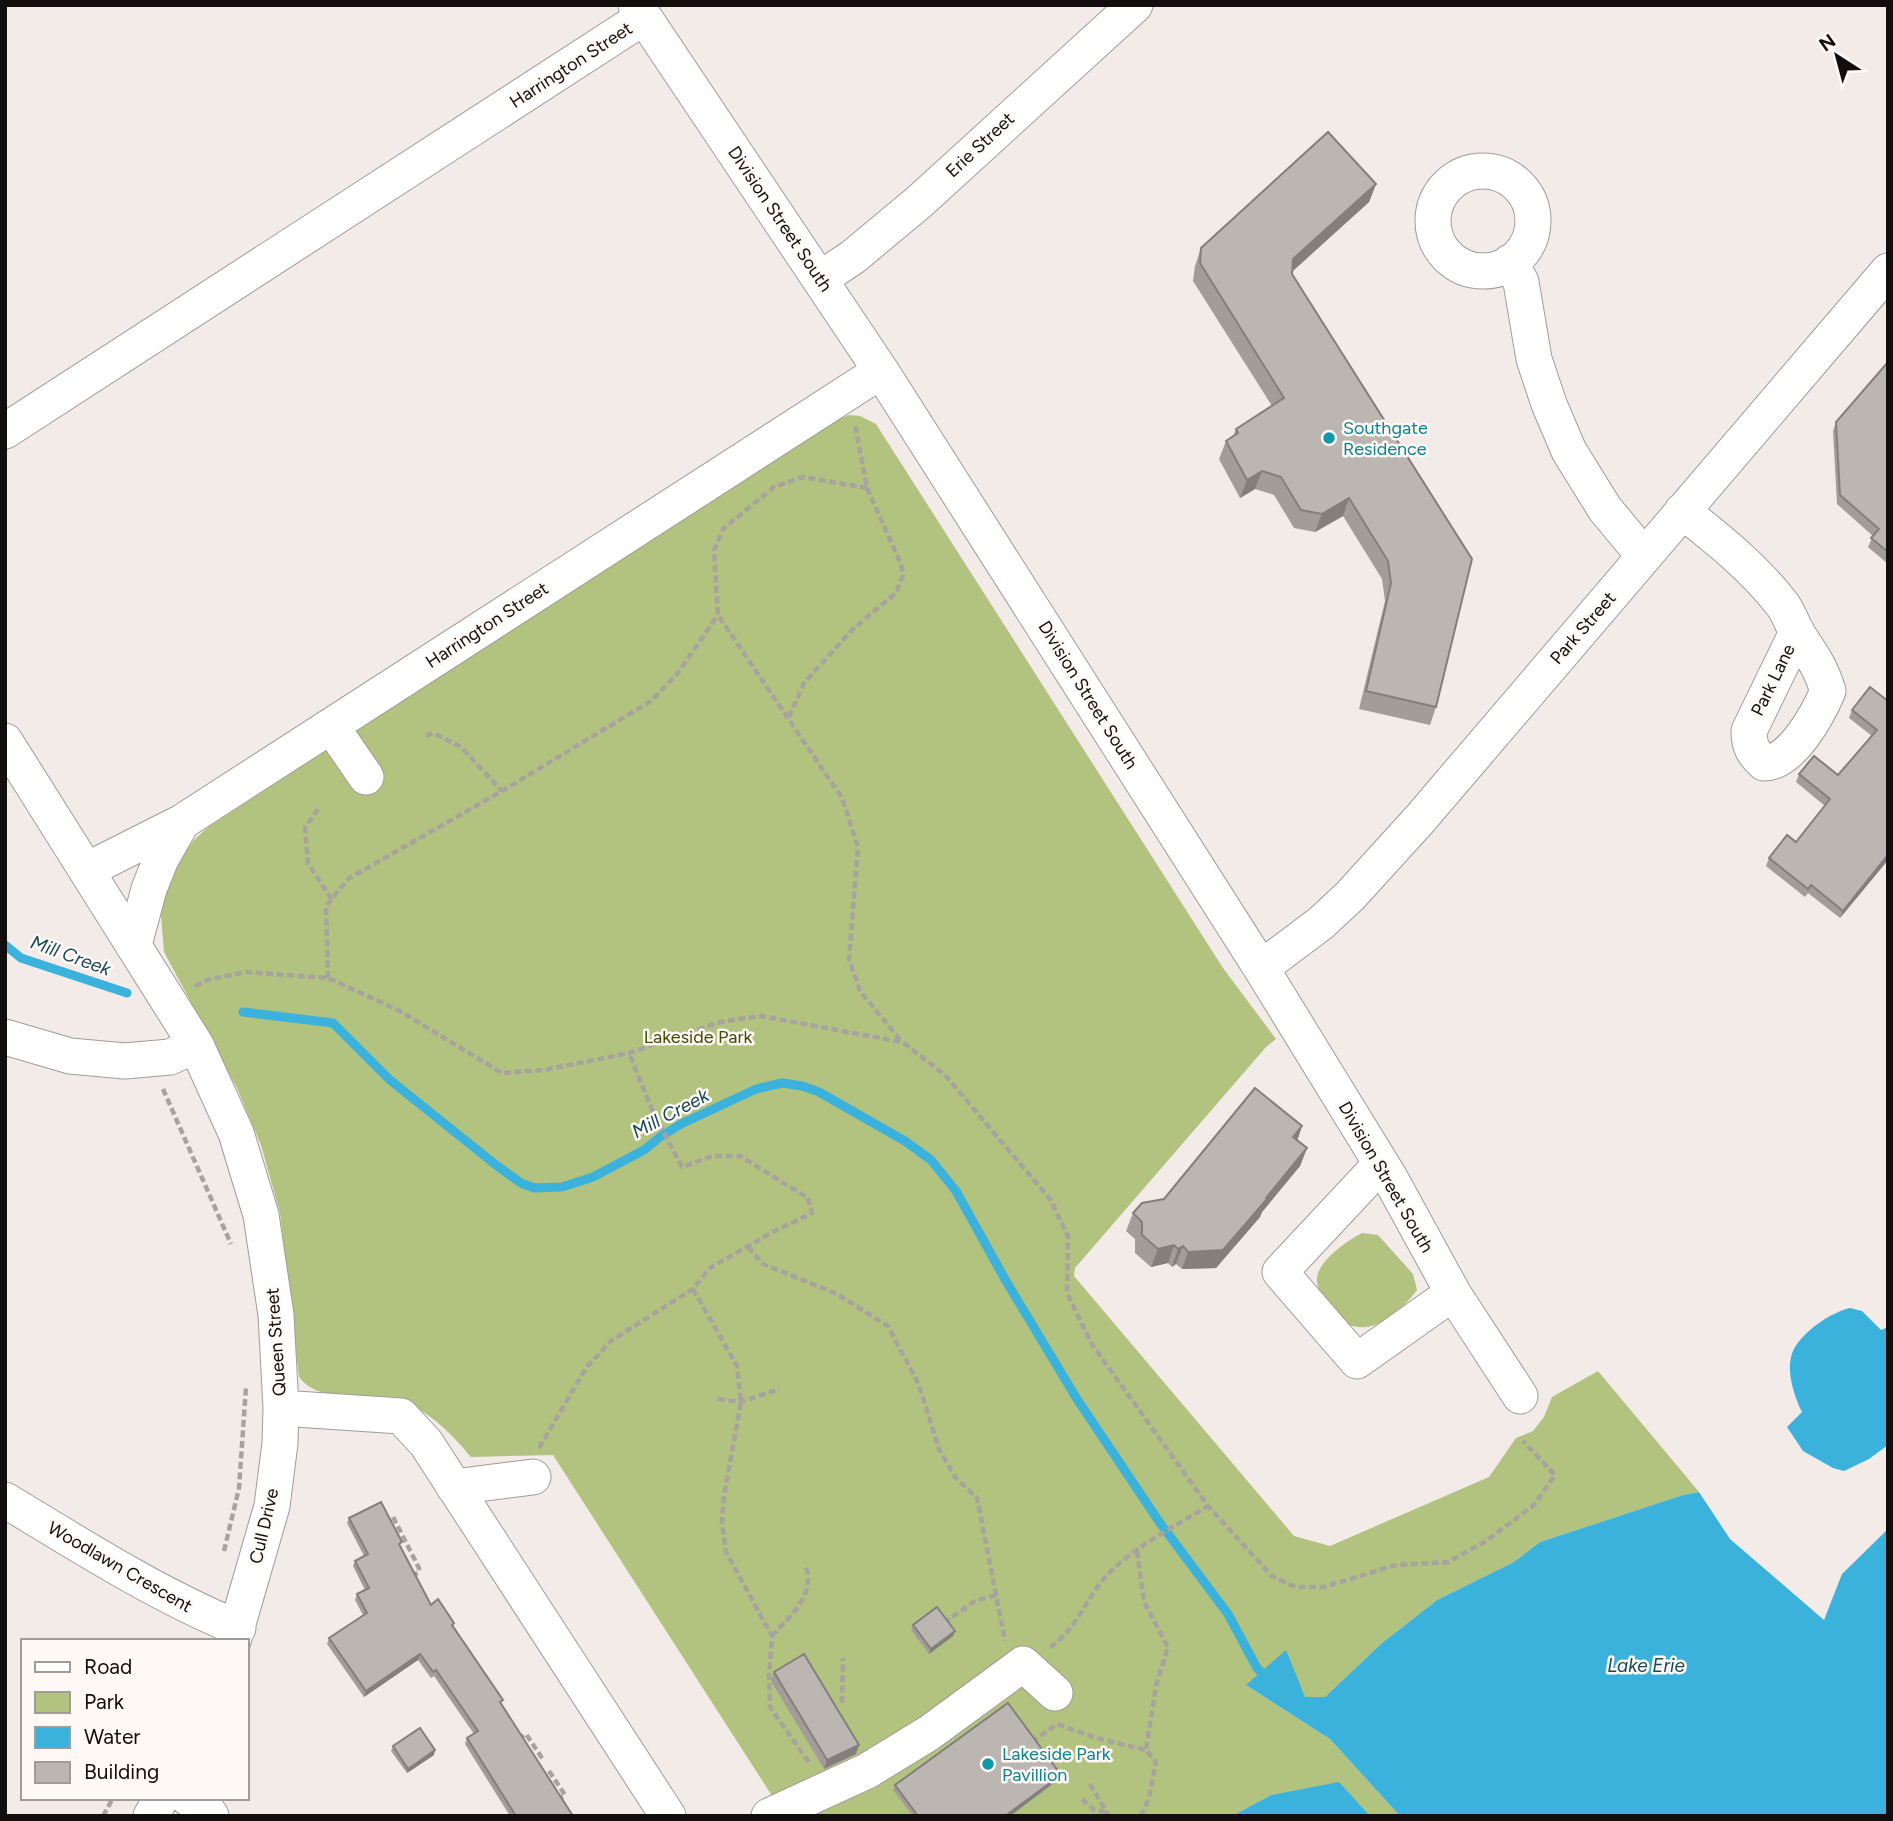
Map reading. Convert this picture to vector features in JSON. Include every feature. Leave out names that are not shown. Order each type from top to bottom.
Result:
[{"type":"street","name":"Erie Street","points":[[820,279],[853,257],[919,202],[1135,5]]},
{"type":"street","name":"Division Street South","points":[[640,11],[881,371],[1261,968],[1381,1164],[1452,1293],[1520,1396]]},
{"type":"street","name":"Harrington Street","points":[[5,432],[640,11]]},
{"type":"street","points":[[1510,262],[1521,282],[1534,359],[1569,451],[1601,502],[1644,556]]},
{"type":"street","name":"Park Street","points":[[1261,968],[1321,923],[1420,819],[1682,511],[1884,283]]},
{"type":"street","name":"Harrington Street","points":[[87,870],[182,822],[881,371]]},
{"type":"street","name":"Park Lane","points":[[1682,511],[1743,561],[1784,606],[1797,632]]},
{"type":"street","points":[[331,726],[366,777]]},
{"type":"street","name":"Queen Street","points":[[5,741],[196,1045],[236,1133],[261,1215],[276,1315],[281,1408],[401,1416],[426,1443],[668,1816]]},
{"type":"street","points":[[134,945],[149,889],[161,859],[182,822]]},
{"type":"street","points":[[5,1037],[70,1056],[125,1061],[170,1057],[196,1045]]},
{"type":"street","points":[[1381,1164],[1280,1272],[1357,1361],[1452,1293]]},
{"type":"street","name":"Cull Drive","points":[[236,1634],[272,1506],[280,1443],[281,1408]]},
{"type":"street","points":[[454,1487],[536,1463]]},
{"type":"street","name":"Woodlawn Crescent","points":[[5,1500],[236,1634]]},
{"type":"street","points":[[769,1816],[867,1771],[929,1734],[1023,1664],[1055,1693]]},
{"type":"street","points":[[151,1816],[160,1800]]},
{"type":"street","points":[[191,1800],[207,1810],[211,1816]]},
{"type":"path","points":[[789,718],[804,683],[852,630],[897,593],[901,584],[901,564],[867,488],[853,419]]},
{"type":"path","points":[[867,488],[803,477],[774,487],[723,528],[714,550],[718,614],[842,799],[858,847],[849,959],[860,991],[902,1042],[946,1074],[1050,1199],[1068,1236],[1067,1293],[1091,1343],[1208,1506],[1272,1576],[1295,1587],[1324,1587],[1396,1564],[1448,1562],[1486,1541],[1534,1505],[1555,1475],[1523,1441]]},
{"type":"path","points":[[328,978],[327,906],[348,878],[502,791],[651,701],[677,674],[718,614]]},
{"type":"path","points":[[426,736],[433,733],[461,747],[502,791]]},
{"type":"path","points":[[318,809],[305,828],[308,863],[332,900]]},
{"type":"path","points":[[188,990],[207,980],[246,972],[328,978],[398,1010],[502,1073],[544,1070],[629,1053],[720,1022],[761,1016],[902,1042]]},
{"type":"path","points":[[536,1463],[586,1368],[612,1340],[693,1289],[710,1268],[812,1213],[808,1199],[740,1156],[713,1156],[682,1167],[653,1112],[629,1053]]},
{"type":"path","points":[[163,1087],[233,1248]]},
{"type":"path","points":[[748,1247],[763,1264],[836,1294],[888,1326],[919,1385],[939,1449],[955,1477],[977,1498],[1006,1642],[1023,1664],[1061,1640],[1109,1572],[1136,1551],[1208,1506]]},
{"type":"path","points":[[693,1289],[737,1366],[741,1402],[724,1496],[722,1522],[726,1552],[772,1636],[770,1707],[829,1789]]},
{"type":"path","points":[[223,1553],[239,1488],[246,1382]]},
{"type":"path","points":[[718,1399],[741,1402],[779,1389]]},
{"type":"path","points":[[393,1517],[419,1568],[417,1574],[404,1581]]},
{"type":"path","points":[[1136,1551],[1144,1602],[1168,1647],[1156,1686],[1146,1750]]},
{"type":"path","points":[[772,1636],[808,1590],[810,1579],[806,1567]]},
{"type":"path","points":[[944,1623],[975,1601],[996,1595]]},
{"type":"path","points":[[842,1703],[843,1658]]},
{"type":"path","points":[[1031,1742],[1057,1724],[1096,1738],[1146,1750],[1156,1762],[1149,1798],[1141,1816]]},
{"type":"path","points":[[518,1740],[526,1734],[544,1760]]},
{"type":"path","points":[[549,1770],[565,1795],[557,1800]]},
{"type":"path","points":[[1090,1784],[1107,1814]]},
{"type":"path","points":[[1082,1799],[1094,1810],[1107,1814]]},
{"type":"path","points":[[103,1816],[112,1800]]},
{"type":"green space","name":"Lakeside Park","points":[[849,415],[860,416],[876,424],[1223,968],[1276,1039],[1266,1047],[1075,1268],[1074,1276],[1294,1536],[1330,1546],[1489,1477],[1516,1438],[1533,1431],[1544,1417],[1552,1397],[1598,1371],[1699,1492],[1540,1542],[1514,1562],[1437,1600],[1382,1643],[1325,1697],[1305,1697],[1246,1685],[1330,1739],[1400,1816],[1370,1816],[1339,1783],[1271,1795],[1232,1816],[785,1816],[553,1455],[471,1457],[445,1429],[414,1407],[378,1396],[329,1394],[308,1386],[299,1377],[280,1213],[261,1145],[237,1088],[164,952],[161,915],[166,889],[178,862],[194,840],[207,828],[778,456]]},
{"type":"green space","points":[[1362,1233],[1378,1235],[1413,1274],[1417,1290],[1386,1320],[1376,1325],[1355,1327],[1341,1320],[1330,1307],[1319,1290],[1317,1278],[1328,1258]]},
{"type":"water","points":[[1850,1308],[1862,1311],[1881,1330],[1888,1327],[1888,1445],[1869,1459],[1844,1471],[1833,1468],[1803,1451],[1787,1427],[1802,1412],[1790,1374],[1793,1351],[1817,1324]]},
{"type":"water","name":"Lake Erie","points":[[1699,1492],[1730,1539],[1824,1620],[1842,1574],[1888,1529],[1888,1816],[1400,1816],[1330,1739],[1246,1685],[1286,1650],[1305,1697],[1325,1697],[1382,1643],[1437,1600],[1514,1562],[1540,1542]]},
{"type":"water","points":[[1339,1782],[1370,1816],[1232,1816],[1271,1795]]},
{"type":"building","name":"Southgate Residence","points":[[1328,132],[1376,184],[1293,259],[1292,274],[1472,559],[1436,707],[1366,691],[1391,583],[1388,561],[1349,498],[1322,514],[1301,510],[1281,477],[1262,471],[1247,480],[1226,441],[1238,433],[1236,429],[1284,398],[1200,263],[1201,248]]},
{"type":"building","points":[[1888,362],[1888,552],[1871,538],[1879,529],[1840,495],[1836,422]]},
{"type":"building","points":[[1870,687],[1888,701],[1888,855],[1843,911],[1811,885],[1808,889],[1769,858],[1787,835],[1796,842],[1830,799],[1799,774],[1814,756],[1838,775],[1877,730],[1852,710]]},
{"type":"building","points":[[1255,1088],[1302,1126],[1293,1137],[1307,1148],[1223,1250],[1188,1252],[1183,1246],[1178,1249],[1174,1245],[1158,1249],[1142,1235],[1142,1222],[1133,1213],[1142,1203],[1164,1199]]},
{"type":"building","points":[[381,1502],[402,1542],[399,1544],[431,1605],[438,1599],[573,1816],[516,1816],[467,1738],[478,1731],[436,1670],[433,1672],[420,1654],[366,1691],[329,1638],[367,1613],[357,1594],[369,1588],[355,1561],[368,1554],[349,1518]]},
{"type":"building","points":[[937,1607],[955,1631],[931,1649],[913,1625]]},
{"type":"building","points":[[804,1654],[859,1745],[827,1760],[774,1672]]},
{"type":"building","name":"Lakeside Park Pavillion","points":[[1008,1703],[1061,1775],[1005,1816],[918,1816],[895,1785]]},
{"type":"building","points":[[420,1728],[435,1750],[408,1769],[393,1746]]},
{"type":"waterway","name":"Mill Creek","points":[[5,945],[21,958],[127,993]]},
{"type":"waterway","name":"Mill Creek","points":[[243,1012],[333,1023],[390,1080],[496,1165],[521,1183],[534,1188],[562,1187],[593,1177],[644,1150],[681,1124],[756,1089],[782,1083],[819,1092],[905,1141],[931,1160],[956,1191],[1077,1399],[1160,1523],[1228,1614],[1261,1672]]},
{"type":"place","name":"Southgate Residence","points":[[1329,438]]},
{"type":"place","name":"Lakeside Park Pavillion","points":[[988,1764]]}]
